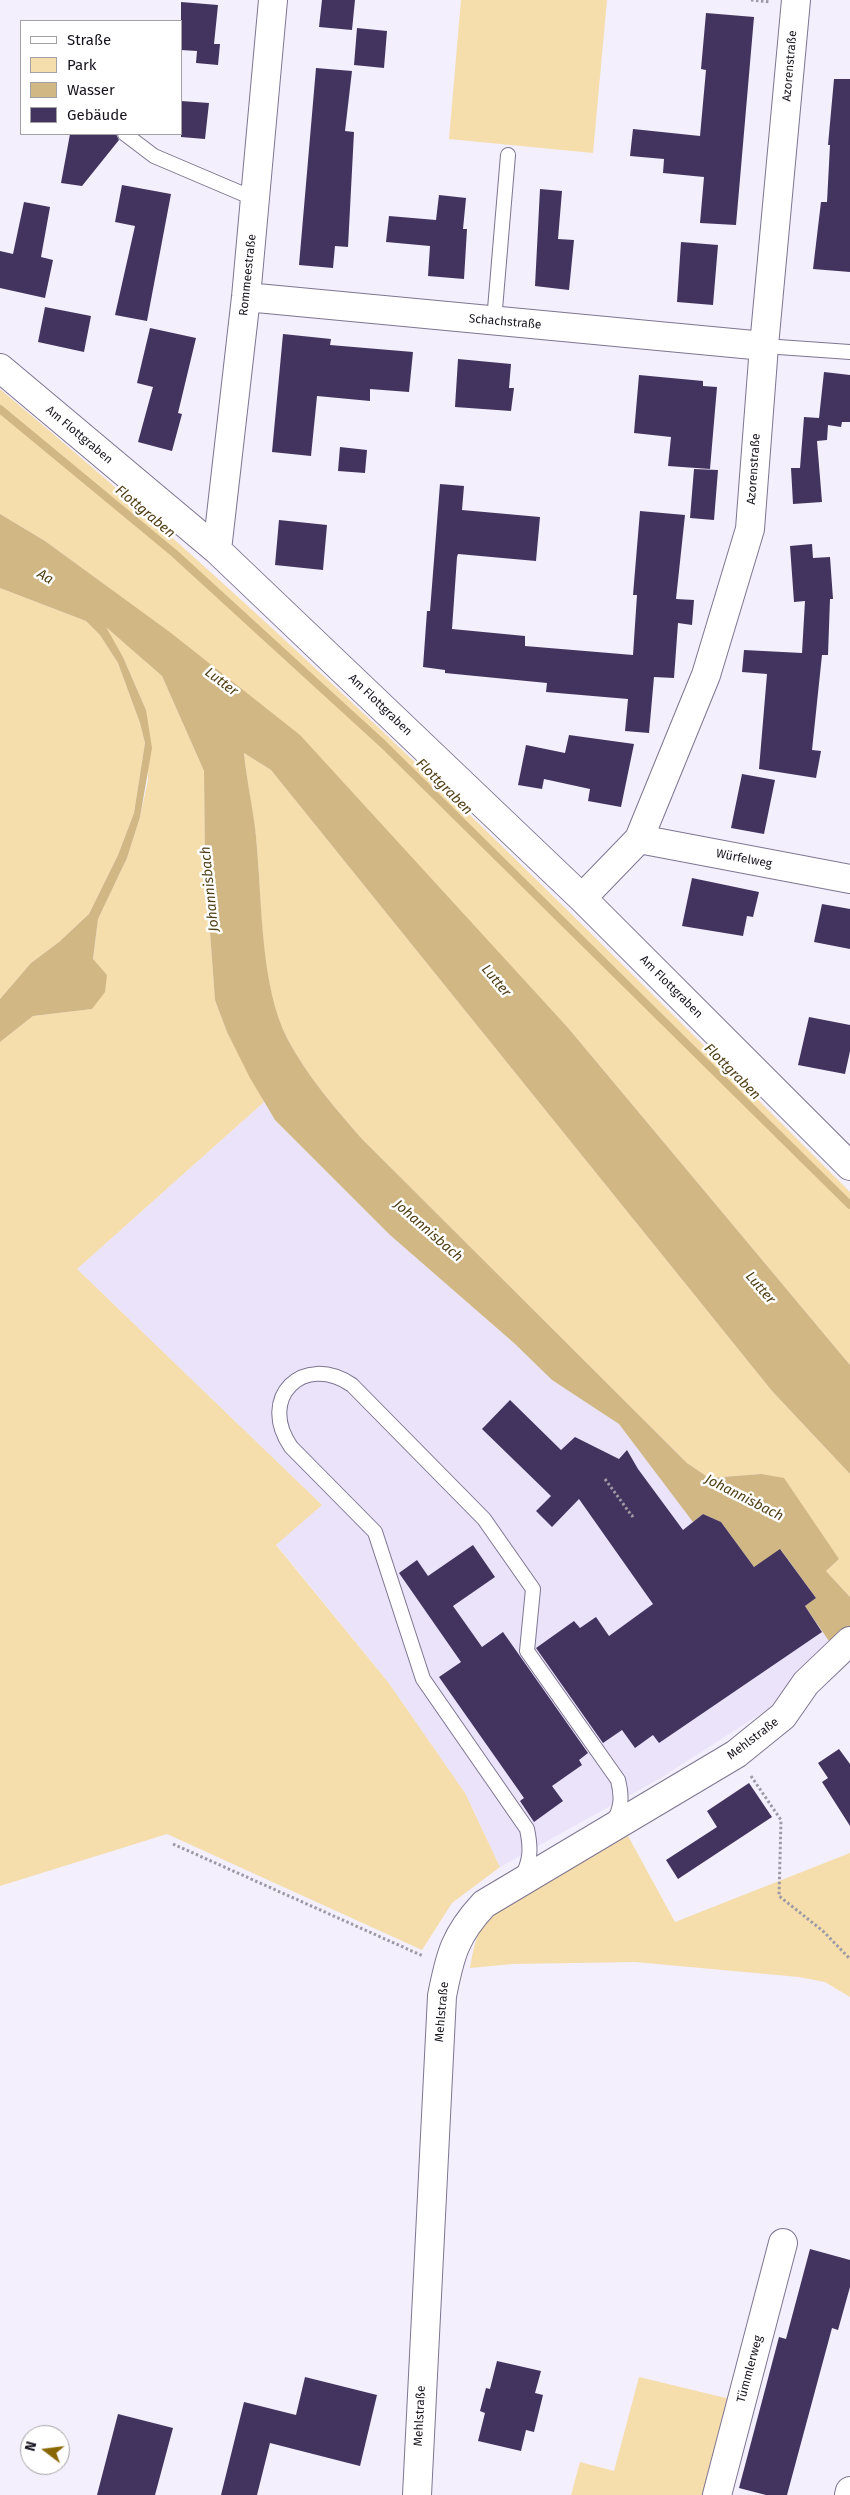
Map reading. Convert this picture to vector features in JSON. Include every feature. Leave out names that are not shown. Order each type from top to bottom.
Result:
[{"type":"street","name":"Rommeestraße","points":[[217,550],[246,297],[272,0]]},
{"type":"street","name":"Azorenstraße","points":[[582,898],[639,839],[706,675],[750,529],[764,346],[796,0]]},
{"type":"street","name":"Schachstraße","points":[[246,297],[764,346]]},
{"type":"street","name":"Am Flottgraben","points":[[0,368],[217,550],[582,898],[850,1166]]},
{"type":"street","name":"Würfelweg","points":[[639,839],[850,879]]},
{"type":"street","name":"Mehlstraße","points":[[417,2495],[442,1996],[448,1966],[458,1936],[484,1904],[517,1882],[736,1754],[783,1716],[806,1683],[850,1641]]},
{"type":"street","name":"Tümmlerweg","points":[[717,2495],[783,2243]]},
{"type":"street","points":[[849,2495],[850,2491]]},
{"type":"lane","points":[[126,135],[154,156],[255,199]]},
{"type":"lane","points":[[494,321],[508,155]]},
{"type":"lane","points":[[764,346],[850,352]]},
{"type":"lane","points":[[517,1882],[528,1866],[531,1848],[528,1829],[423,1679],[376,1532],[291,1447],[281,1433],[278,1416],[281,1400],[291,1385],[305,1376],[322,1372],[338,1375],[352,1385],[484,1519],[533,1588],[527,1651],[618,1780],[622,1797],[619,1814],[609,1828]]},
{"type":"path","points":[[605,1478],[632,1516],[634,1515]]},
{"type":"path","points":[[736,1754],[781,1820],[779,1896],[822,1932],[850,1959]]},
{"type":"path","points":[[172,1844],[448,1966]]},
{"type":"shaded area","points":[[264,1102],[275,1120],[390,1235],[514,1343],[552,1380],[619,1424],[638,1448],[703,1514],[721,1522],[754,1567],[780,1549],[816,1598],[805,1606],[831,1644],[768,1709],[659,1779],[500,1867],[465,1793],[388,1682],[276,1544],[322,1505],[77,1269]]},
{"type":"green space","points":[[461,0],[607,0],[593,153],[449,139]]},
{"type":"green space","points":[[0,389],[221,581],[328,680],[643,985],[850,1192],[850,1365],[569,1029],[211,666],[45,541],[0,514]]},
{"type":"green space","points":[[0,588],[86,621],[100,635],[118,663],[140,723],[145,743],[134,813],[118,855],[89,914],[59,942],[31,963],[0,999]]},
{"type":"green space","points":[[104,625],[162,676],[204,771],[205,864],[215,1000],[227,1032],[264,1102],[77,1269],[322,1505],[276,1545],[388,1682],[465,1793],[500,1867],[452,1903],[422,1950],[167,1834],[0,1886],[0,1042],[33,1016],[92,1009],[107,975],[93,960],[98,919],[127,858],[140,817],[148,780],[146,710],[123,657]]},
{"type":"green space","points":[[244,753],[271,770],[772,1391],[850,1474],[850,1597],[826,1571],[839,1559],[761,1474],[709,1478],[687,1463],[362,1139],[312,1078],[287,1038],[278,1017],[272,994],[264,945],[256,835]]},
{"type":"green space","points":[[628,1836],[675,1922],[850,1853],[850,1997],[825,1982],[799,1977],[635,1962],[513,1964],[470,1968],[477,1937],[493,1915],[549,1877]]},
{"type":"green space","points":[[639,2377],[734,2400],[709,2495],[571,2495],[580,2462],[614,2471]]},
{"type":"water","points":[[0,514],[45,541],[171,633],[300,735],[569,1029],[850,1365],[850,1474],[772,1391],[271,770],[244,753],[256,836],[267,970],[278,1018],[303,1065],[331,1103],[362,1139],[687,1463],[709,1478],[761,1474],[784,1478],[839,1559],[826,1571],[850,1597],[850,1631],[833,1647],[805,1606],[816,1598],[781,1550],[754,1567],[721,1522],[703,1514],[693,1522],[619,1424],[552,1380],[514,1343],[390,1235],[275,1120],[250,1078],[227,1032],[215,1000],[205,864],[204,771],[162,676],[106,627],[123,657],[146,710],[152,748],[140,817],[127,858],[98,919],[93,959],[107,975],[105,992],[92,1009],[33,1016],[0,1042],[0,999],[31,963],[59,942],[89,914],[118,855],[134,813],[145,743],[140,723],[118,663],[100,635],[86,621],[0,588]]},
{"type":"building","points":[[322,0],[355,0],[352,30],[319,27]]},
{"type":"building","points":[[181,2],[218,5],[214,44],[220,44],[218,65],[196,63],[197,51],[182,50]]},
{"type":"building","points":[[706,13],[754,17],[736,225],[700,223],[704,177],[663,173],[664,159],[630,156],[633,129],[700,136],[706,70],[701,69]]},
{"type":"building","points":[[357,28],[387,31],[384,68],[354,65]]},
{"type":"building","points":[[316,68],[352,71],[345,131],[354,132],[348,247],[335,246],[333,268],[299,265]]},
{"type":"building","points":[[834,79],[850,79],[850,272],[813,269],[821,202],[827,202],[830,145],[828,145]]},
{"type":"building","points":[[182,101],[209,103],[205,139],[181,137]]},
{"type":"building","points":[[70,135],[116,135],[119,140],[82,186],[61,183]]},
{"type":"building","points":[[122,185],[171,194],[147,321],[115,315],[135,226],[115,222]]},
{"type":"building","points":[[540,189],[562,191],[558,239],[574,240],[569,290],[535,286]]},
{"type":"building","points":[[439,195],[466,198],[463,229],[467,229],[464,279],[428,276],[430,246],[386,242],[389,216],[436,220]]},
{"type":"building","points":[[24,202],[50,207],[41,257],[53,260],[45,298],[0,288],[0,251],[13,254]]},
{"type":"building","points":[[681,242],[718,245],[713,305],[677,302]]},
{"type":"building","points":[[45,307],[91,316],[84,352],[38,342]]},
{"type":"building","points":[[150,328],[196,338],[178,413],[182,414],[172,451],[138,442],[153,387],[137,383]]},
{"type":"building","points":[[283,334],[331,339],[330,345],[413,352],[409,392],[370,389],[370,401],[317,396],[311,456],[272,452]]},
{"type":"building","points":[[458,359],[511,364],[509,388],[514,388],[511,411],[455,407]]},
{"type":"building","points":[[824,372],[850,375],[850,422],[842,422],[841,427],[828,425],[827,440],[817,441],[822,502],[793,504],[791,468],[800,468],[804,417],[819,418]]},
{"type":"building","points":[[639,375],[703,381],[703,386],[717,387],[710,469],[668,466],[671,437],[634,433]]},
{"type":"building","points":[[340,447],[367,450],[365,473],[338,471]]},
{"type":"building","points":[[694,469],[718,470],[714,520],[690,518]]},
{"type":"building","points":[[440,484],[464,486],[462,510],[540,517],[536,561],[458,554],[457,557],[452,629],[525,636],[525,646],[633,655],[637,595],[633,595],[640,511],[685,515],[676,599],[694,600],[692,625],[678,623],[674,678],[654,677],[649,733],[625,731],[628,699],[546,692],[547,683],[445,673],[445,670],[423,667],[427,611],[430,611]]},
{"type":"building","points":[[279,520],[327,525],[323,570],[275,565]]},
{"type":"building","points":[[812,544],[813,558],[830,557],[833,599],[830,599],[828,655],[822,655],[812,750],[821,751],[816,778],[759,769],[767,674],[742,672],[744,650],[802,653],[805,601],[794,602],[790,546]]},
{"type":"building","points":[[569,735],[634,744],[621,807],[588,801],[590,789],[544,779],[542,789],[518,785],[526,745],[565,753]]},
{"type":"building","points":[[742,774],[775,780],[764,834],[731,828]]},
{"type":"building","points":[[692,878],[759,892],[753,917],[747,916],[743,936],[682,926]]},
{"type":"building","points":[[822,904],[850,909],[850,949],[814,942]]},
{"type":"building","points":[[809,1017],[850,1025],[850,1051],[845,1074],[798,1065]]},
{"type":"building","points":[[510,1400],[561,1450],[575,1437],[619,1459],[627,1450],[638,1469],[683,1530],[703,1514],[721,1522],[754,1567],[780,1549],[816,1598],[805,1606],[822,1632],[659,1743],[653,1735],[635,1748],[622,1730],[603,1743],[536,1648],[574,1621],[580,1628],[596,1617],[609,1636],[653,1604],[579,1499],[552,1527],[536,1511],[551,1496],[482,1429]]},
{"type":"building","points":[[473,1545],[495,1577],[453,1606],[482,1647],[503,1632],[588,1753],[579,1760],[582,1765],[552,1786],[563,1801],[534,1822],[520,1801],[524,1798],[439,1677],[461,1662],[399,1573],[417,1560],[428,1576]]},
{"type":"building","points":[[839,1749],[850,1764],[850,1826],[822,1782],[828,1778],[818,1763]]},
{"type":"building","points":[[749,1783],[772,1817],[678,1879],[666,1860],[717,1827],[707,1811]]},
{"type":"building","points":[[810,2249],[850,2260],[850,2287],[838,2330],[832,2328],[787,2495],[766,2495],[739,2488],[779,2337],[786,2339]]},
{"type":"building","points":[[497,2361],[541,2371],[535,2393],[543,2395],[534,2432],[526,2430],[521,2451],[478,2441],[485,2413],[480,2411],[486,2388],[490,2389]]},
{"type":"building","points":[[305,2377],[377,2395],[360,2466],[270,2443],[257,2495],[221,2495],[244,2402],[296,2415]]},
{"type":"building","points":[[118,2414],[173,2428],[155,2495],[97,2495]]},
{"type":"waterway","name":"Flottgraben","points":[[0,409],[174,553],[383,744],[850,1205]]},
{"type":"water label","name":"Aa","points":[[45,577]]},
{"type":"water label","name":"Lutter","points":[[221,682]]},
{"type":"water label","name":"Johannisbach","points":[[210,889]]},
{"type":"water label","name":"Lutter","points":[[496,981]]},
{"type":"water label","name":"Johannisbach","points":[[428,1231]]},
{"type":"water label","name":"Lutter","points":[[760,1288]]},
{"type":"water label","name":"Johannisbach","points":[[744,1498]]}]
